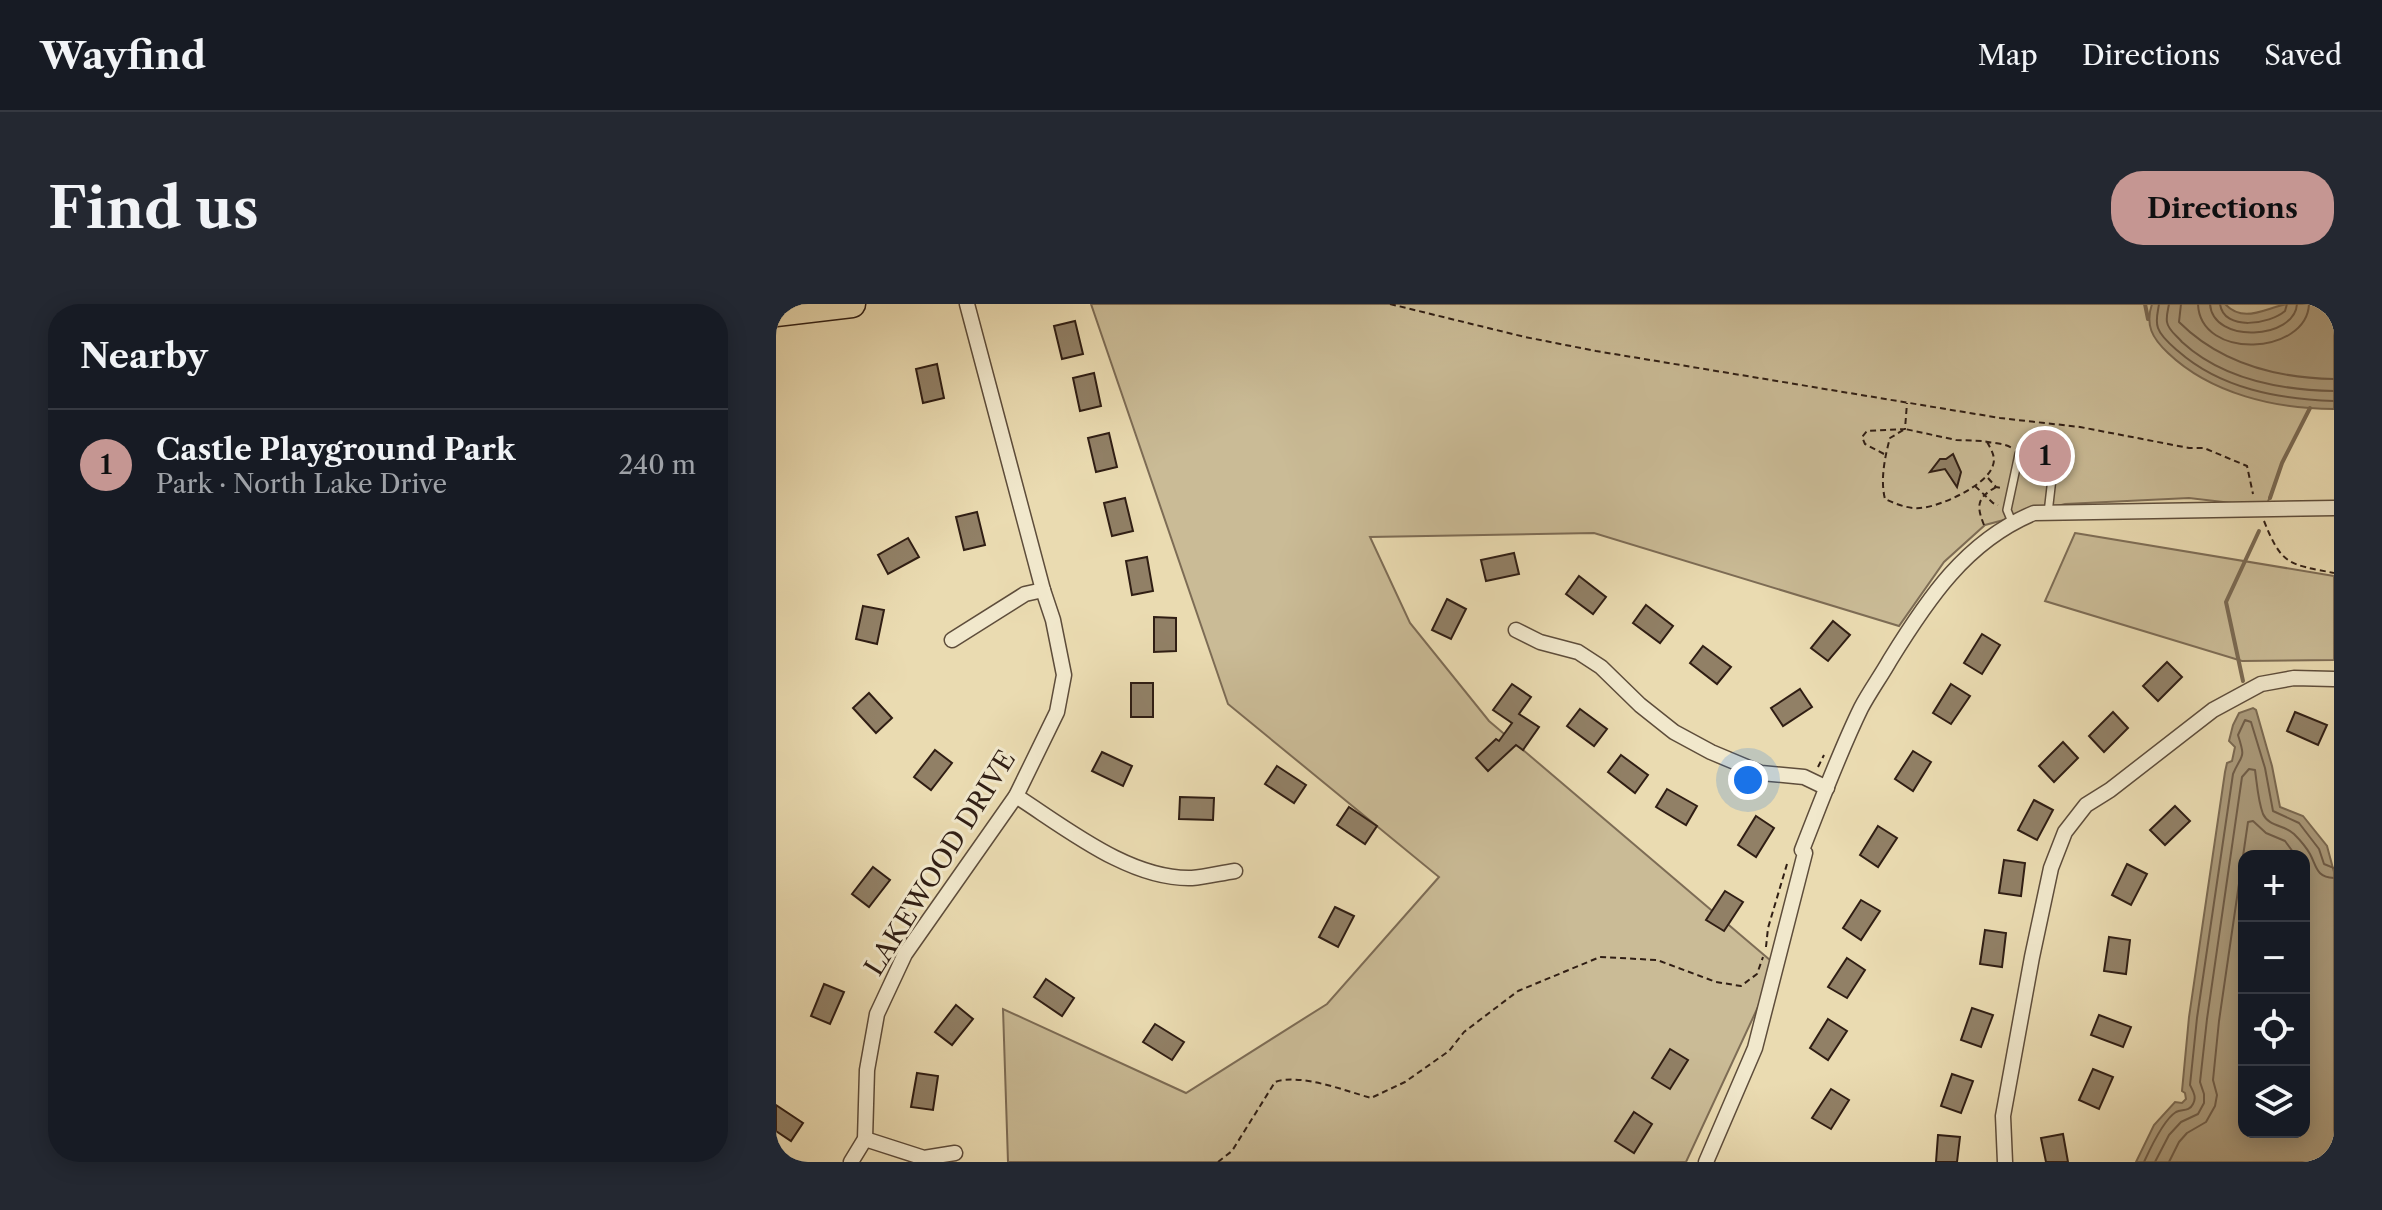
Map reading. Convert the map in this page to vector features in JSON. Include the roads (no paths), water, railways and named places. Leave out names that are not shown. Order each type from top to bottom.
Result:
[{"type":"highway","points":[[776,313],[852,304]]},
{"type":"street","name":"LAKEWOOD DRIVE","points":[[851,1162],[865,1139],[867,1070],[877,1014],[905,954],[1016,796],[1057,712],[1064,675],[1053,620],[964,307]]},
{"type":"street","points":[[1706,1162],[1755,1048],[1805,853],[1802,850],[1862,706],[1944,581],[1974,549],[2011,519],[2034,513],[2334,508]]},
{"type":"street","points":[[952,640],[1025,594],[1043,590]]},
{"type":"street","points":[[1516,630],[1540,642],[1578,652],[1601,667],[1640,705],[1674,732],[1711,752],[1761,773],[1804,777],[1827,788]]},
{"type":"street","points":[[2005,1162],[2003,1116],[2029,971],[2051,868],[2065,832],[2086,805],[2213,710],[2261,684],[2294,678],[2334,679]]},
{"type":"street","points":[[1016,796],[1112,857],[1152,872],[1191,878],[1235,871]]},
{"type":"street","points":[[865,1139],[924,1158],[955,1153]]},
{"type":"lane","points":[[2011,519],[2007,510],[2019,454],[2054,461],[2048,513]]},
{"type":"water","points":[[2152,304],[2225,304],[2232,310],[2247,314],[2287,304],[2334,304],[2334,409],[2267,402],[2224,389],[2204,379],[2185,367],[2158,342],[2150,325]]},
{"type":"water","points":[[2253,708],[2256,710],[2280,807],[2303,816],[2327,846],[2334,872],[2334,1162],[2136,1162],[2154,1125],[2175,1102],[2182,1103],[2186,1099],[2182,1091],[2189,1017],[2225,772],[2227,763],[2232,761],[2235,747],[2229,741],[2239,713]]},
{"type":"waterway","points":[[2145,304],[2148,319]]},
{"type":"waterway","points":[[2270,498],[2282,463],[2310,408]]},
{"type":"waterway","points":[[2243,681],[2226,602],[2259,531]]},
{"type":"place","name":"Castle Playground Park","points":[[2045,456]]}]
